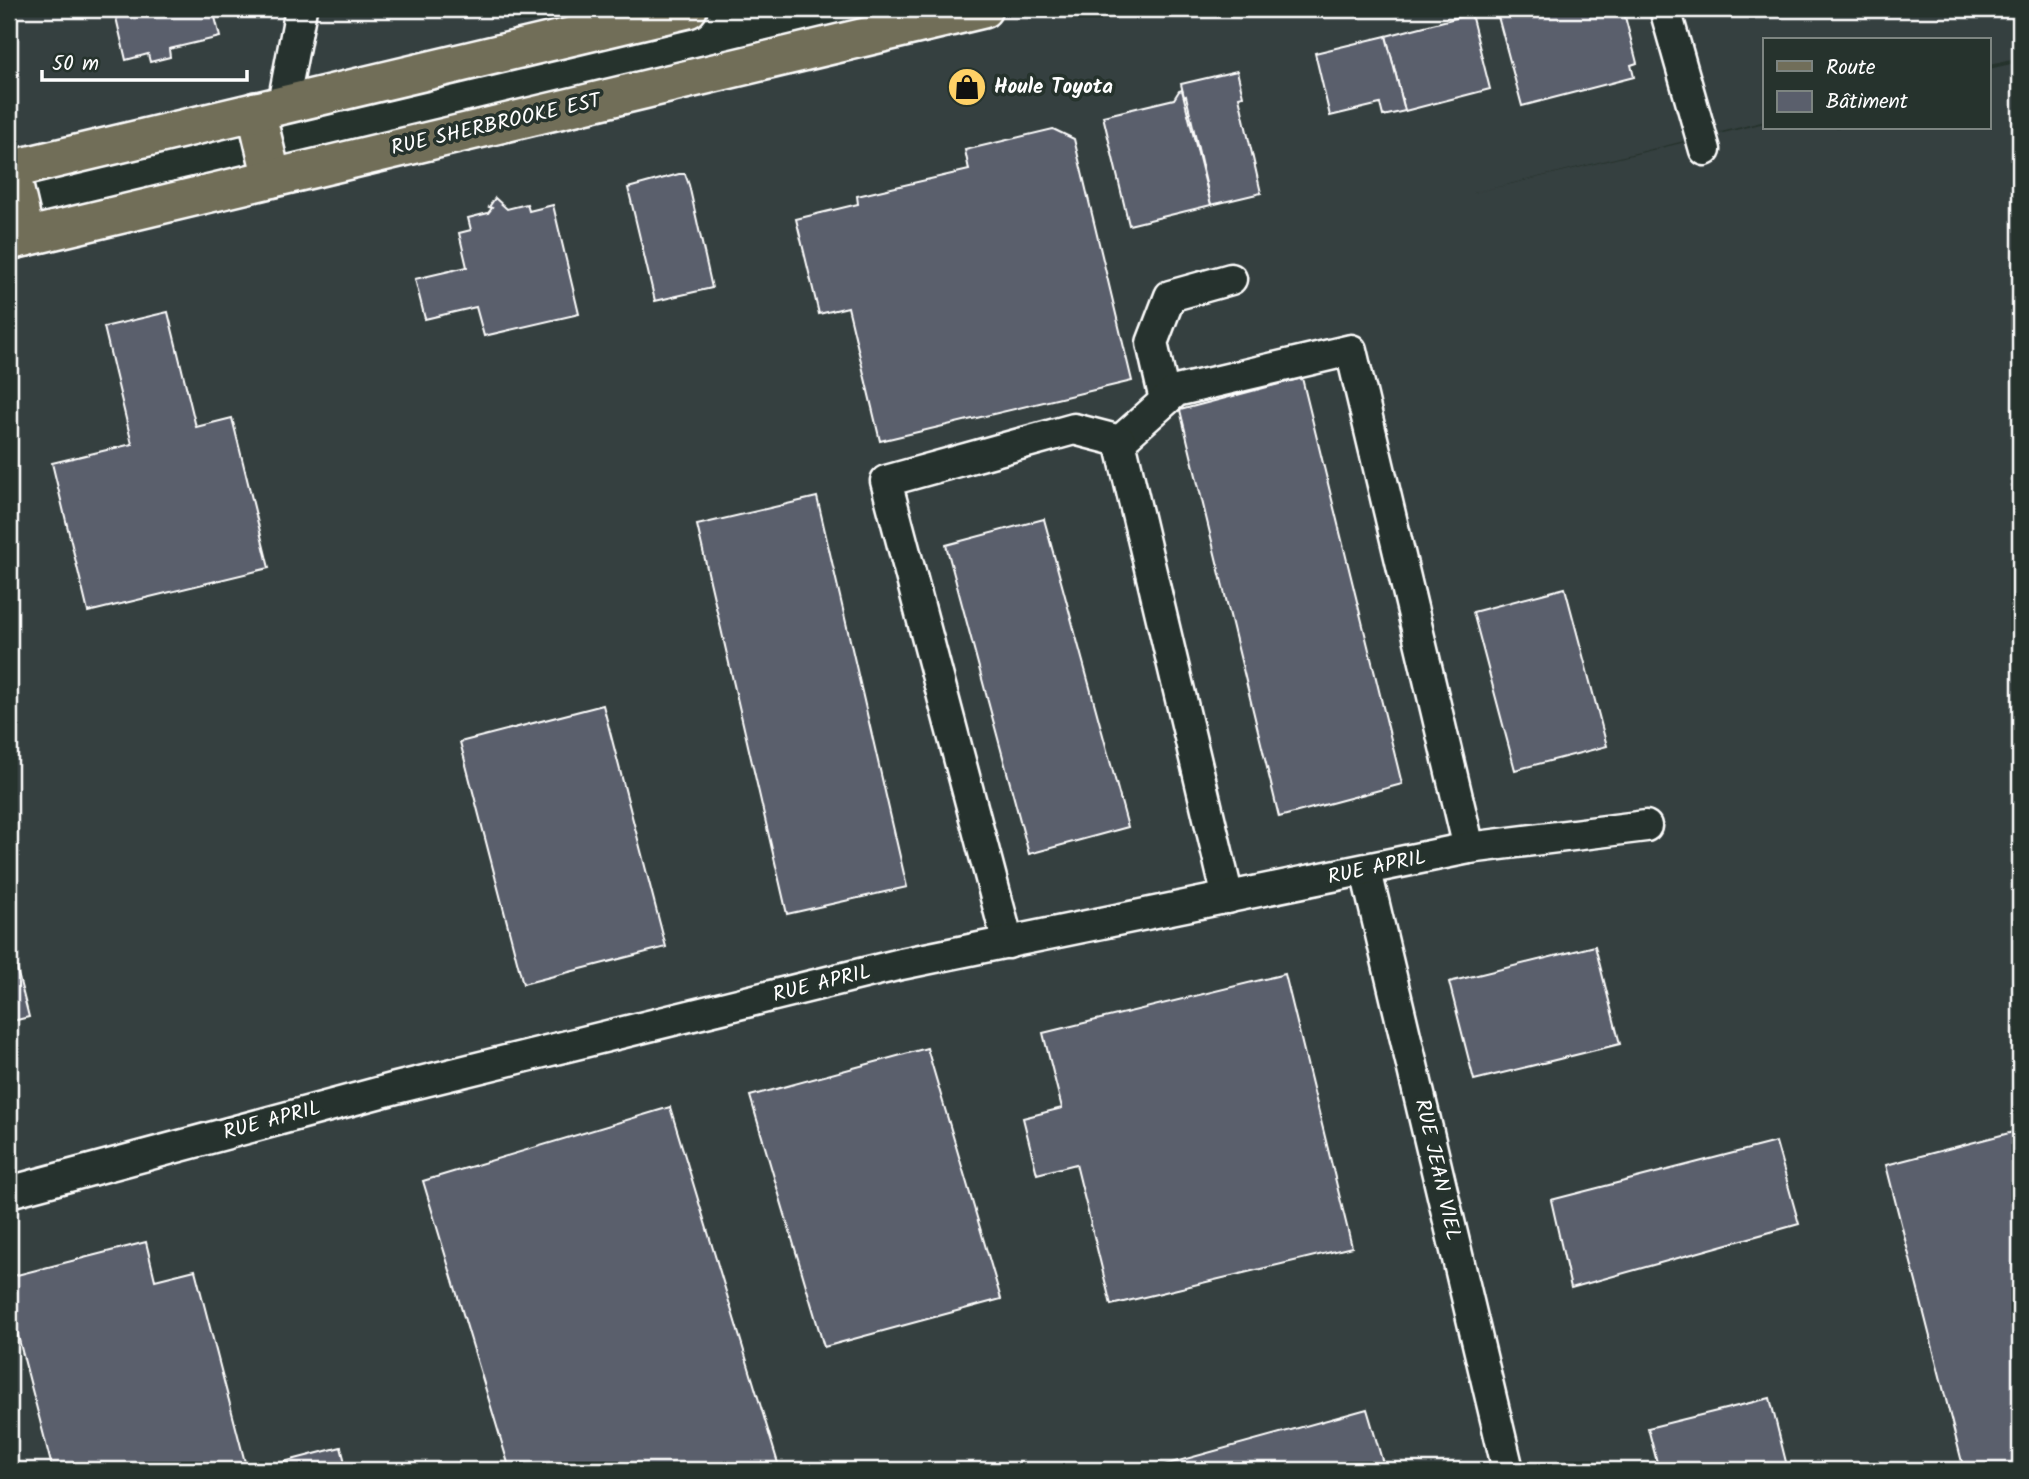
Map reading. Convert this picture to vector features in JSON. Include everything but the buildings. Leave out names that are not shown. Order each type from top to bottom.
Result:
[{"type":"main road","points":[[17,239],[9,169],[684,9]]},
{"type":"main road","name":"RUE SHERBROOKE EST","points":[[17,239],[983,9]]},
{"type":"main road","points":[[270,108],[272,178]]},
{"type":"street","points":[[270,108],[301,9]]},
{"type":"street","points":[[1665,9],[1704,150]]},
{"type":"street","points":[[1165,400],[1152,343],[1170,296],[1231,279]]},
{"type":"street","points":[[1120,441],[1176,391],[1351,350],[1469,848]]},
{"type":"street","points":[[1008,943],[886,481],[1074,429],[1120,441]]},
{"type":"street","points":[[1120,441],[1228,898]]},
{"type":"street","name":"RUE APRIL","points":[[9,1192],[396,1087],[901,964],[1469,848],[1646,826]]},
{"type":"street","name":"RUE JEAN VIEL","points":[[1366,871],[1508,1470]]},
{"type":"shaded area","points":[[9,9],[688,9],[9,170]]},
{"type":"shaded area","points":[[985,9],[2020,9],[2020,58],[1990,65],[1990,38],[1763,38],[1763,121],[1473,193],[1763,123],[1763,130],[1990,130],[1990,69],[2020,62],[2020,1470],[9,1470],[9,241]]},
{"type":"place","name":"Houle Toyota","points":[[967,87]]}]
